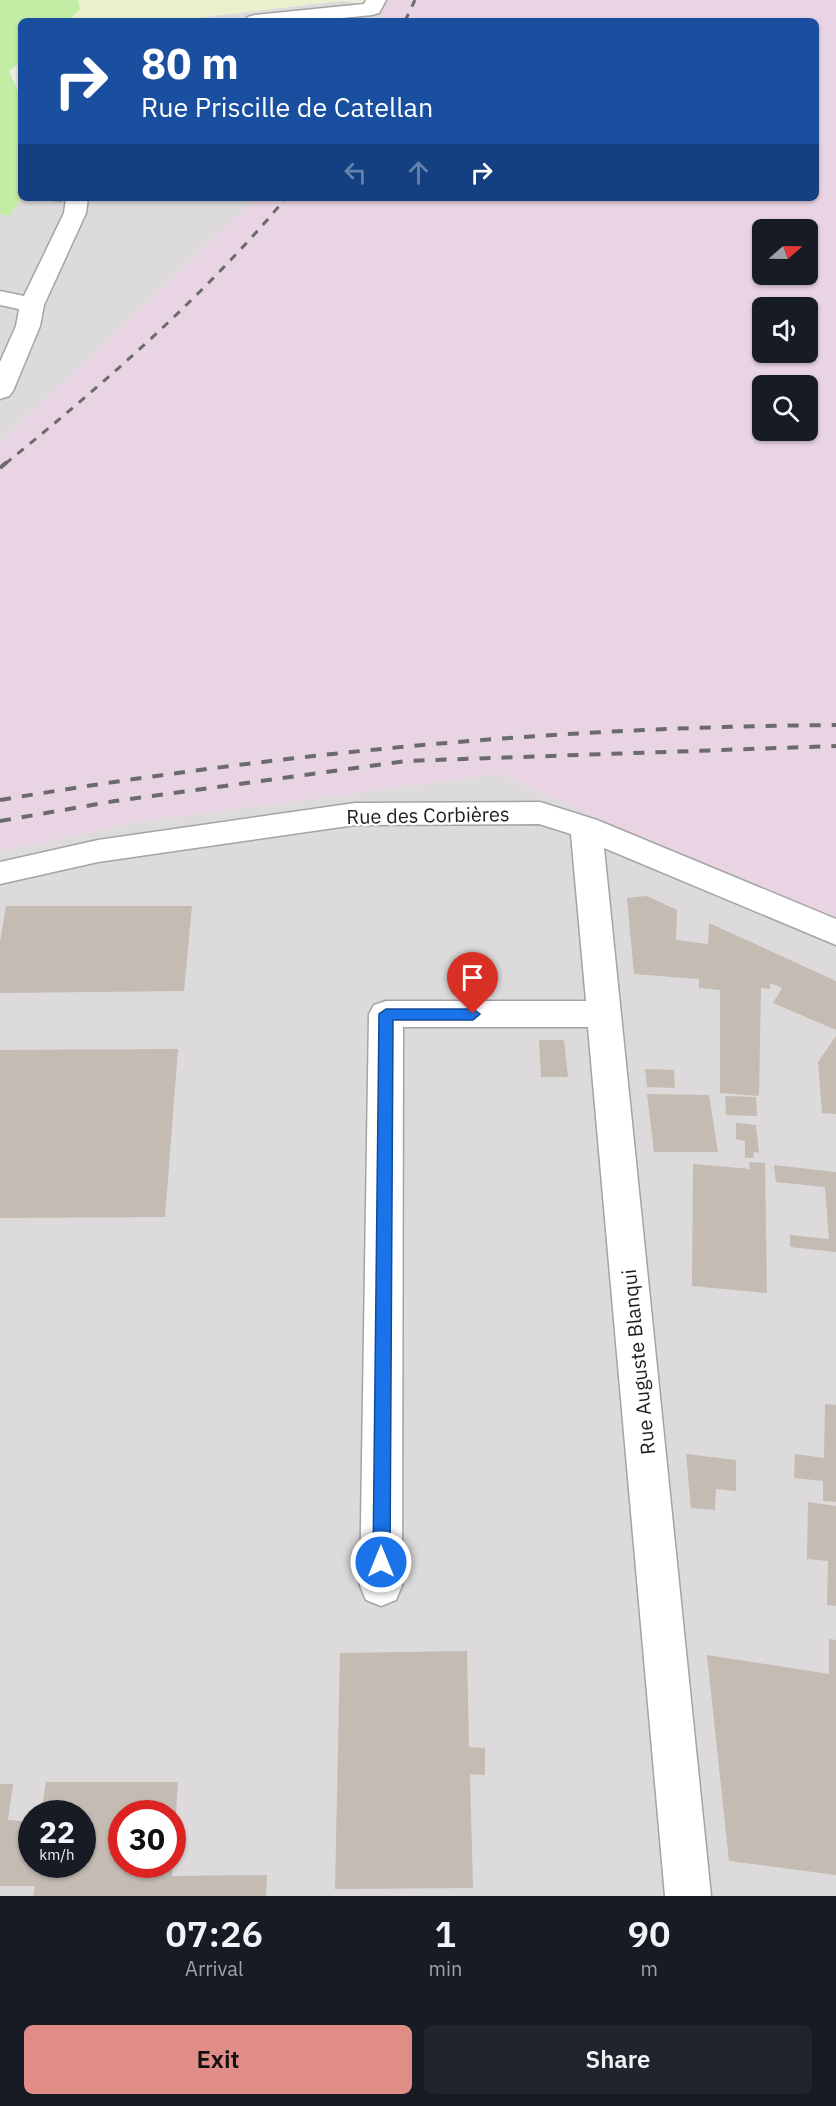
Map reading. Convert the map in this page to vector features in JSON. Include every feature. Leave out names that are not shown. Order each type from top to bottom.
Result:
[{"type":"street","points":[[284,18],[372,9],[376,0]]},
{"type":"street","points":[[0,391],[28,326],[33,305],[75,213],[77,201]]},
{"type":"street","points":[[0,298],[33,305]]},
{"type":"street","name":"Rue des Corbières","points":[[0,873],[98,851],[355,814],[540,813],[586,828],[774,905],[836,933]]},
{"type":"street","name":"Rue Auguste Blanqui","points":[[586,828],[688,1896]]},
{"type":"street","points":[[381,1586],[386,1014],[604,1014]]},
{"type":"shaded area","points":[[387,0],[836,0],[836,926],[499,774],[139,822],[0,852],[0,443],[253,201],[819,201],[819,18],[378,18]]},
{"type":"shaded area","points":[[342,1],[385,8],[379,18],[198,18]]},
{"type":"shaded area","points":[[20,201],[253,201],[0,443],[0,214],[9,216]]},
{"type":"shaded area","points":[[499,774],[836,926],[836,1896],[0,1896],[0,852],[139,822]]},
{"type":"green space","points":[[0,0],[78,0],[80,9],[71,18],[18,18],[18,64],[9,71],[18,91],[18,201],[20,201],[9,216],[0,214]]},
{"type":"green space","points":[[78,0],[342,0],[196,18],[71,18],[80,9]]},
{"type":"building","points":[[647,896],[677,910],[676,940],[708,944],[709,923],[836,981],[836,1030],[773,1003],[782,988],[770,983],[770,989],[761,988],[759,1096],[720,1093],[720,990],[699,988],[699,979],[634,974],[627,898]]},
{"type":"building","points":[[6,906],[192,906],[184,991],[0,993],[0,942]]},
{"type":"building","points":[[836,1036],[836,1114],[822,1113],[818,1062]]},
{"type":"building","points":[[539,1040],[564,1040],[568,1077],[541,1077]]},
{"type":"building","points":[[178,1049],[165,1217],[0,1218],[0,1050]]},
{"type":"building","points":[[645,1069],[674,1070],[675,1088],[647,1087]]},
{"type":"building","points":[[647,1094],[709,1095],[718,1152],[654,1152]]},
{"type":"building","points":[[725,1096],[756,1097],[757,1116],[726,1115]]},
{"type":"building","points":[[736,1123],[756,1125],[759,1153],[754,1152],[753,1158],[745,1158],[745,1141],[736,1139]]},
{"type":"building","points":[[749,1162],[765,1163],[767,1293],[692,1286],[693,1164],[750,1169]]},
{"type":"building","points":[[774,1165],[836,1172],[836,1252],[790,1247],[790,1235],[829,1239],[825,1187],[776,1182]]},
{"type":"building","points":[[825,1404],[836,1405],[836,1502],[823,1501],[823,1481],[794,1478],[795,1454],[824,1458]]},
{"type":"building","points":[[686,1454],[736,1460],[736,1491],[716,1489],[715,1510],[691,1508]]},
{"type":"building","points":[[808,1502],[836,1506],[836,1606],[827,1605],[828,1561],[807,1559]]},
{"type":"building","points":[[829,1639],[836,1640],[836,1875],[729,1861],[707,1655],[829,1674]]},
{"type":"building","points":[[467,1651],[469,1747],[485,1748],[485,1775],[470,1774],[473,1888],[335,1889],[340,1653]]},
{"type":"building","points":[[46,1782],[178,1782],[177,1800],[108,1800],[108,1878],[267,1875],[266,1896],[33,1896],[35,1886],[0,1886],[0,1784],[13,1784],[8,1820],[18,1821],[18,1878],[96,1878],[96,1800],[43,1800]]},
{"type":"railway","points":[[406,18],[415,0]]},
{"type":"railway","points":[[5,464],[152,338],[221,270],[283,201]]},
{"type":"railway","points":[[0,468],[7,462]]},
{"type":"railway","points":[[0,800],[209,769],[416,746],[625,731],[836,725]]},
{"type":"railway","points":[[0,821],[115,801],[406,761],[836,746]]},
{"type":"route","points":[[381,1562],[386,1014],[473,1014]]}]
